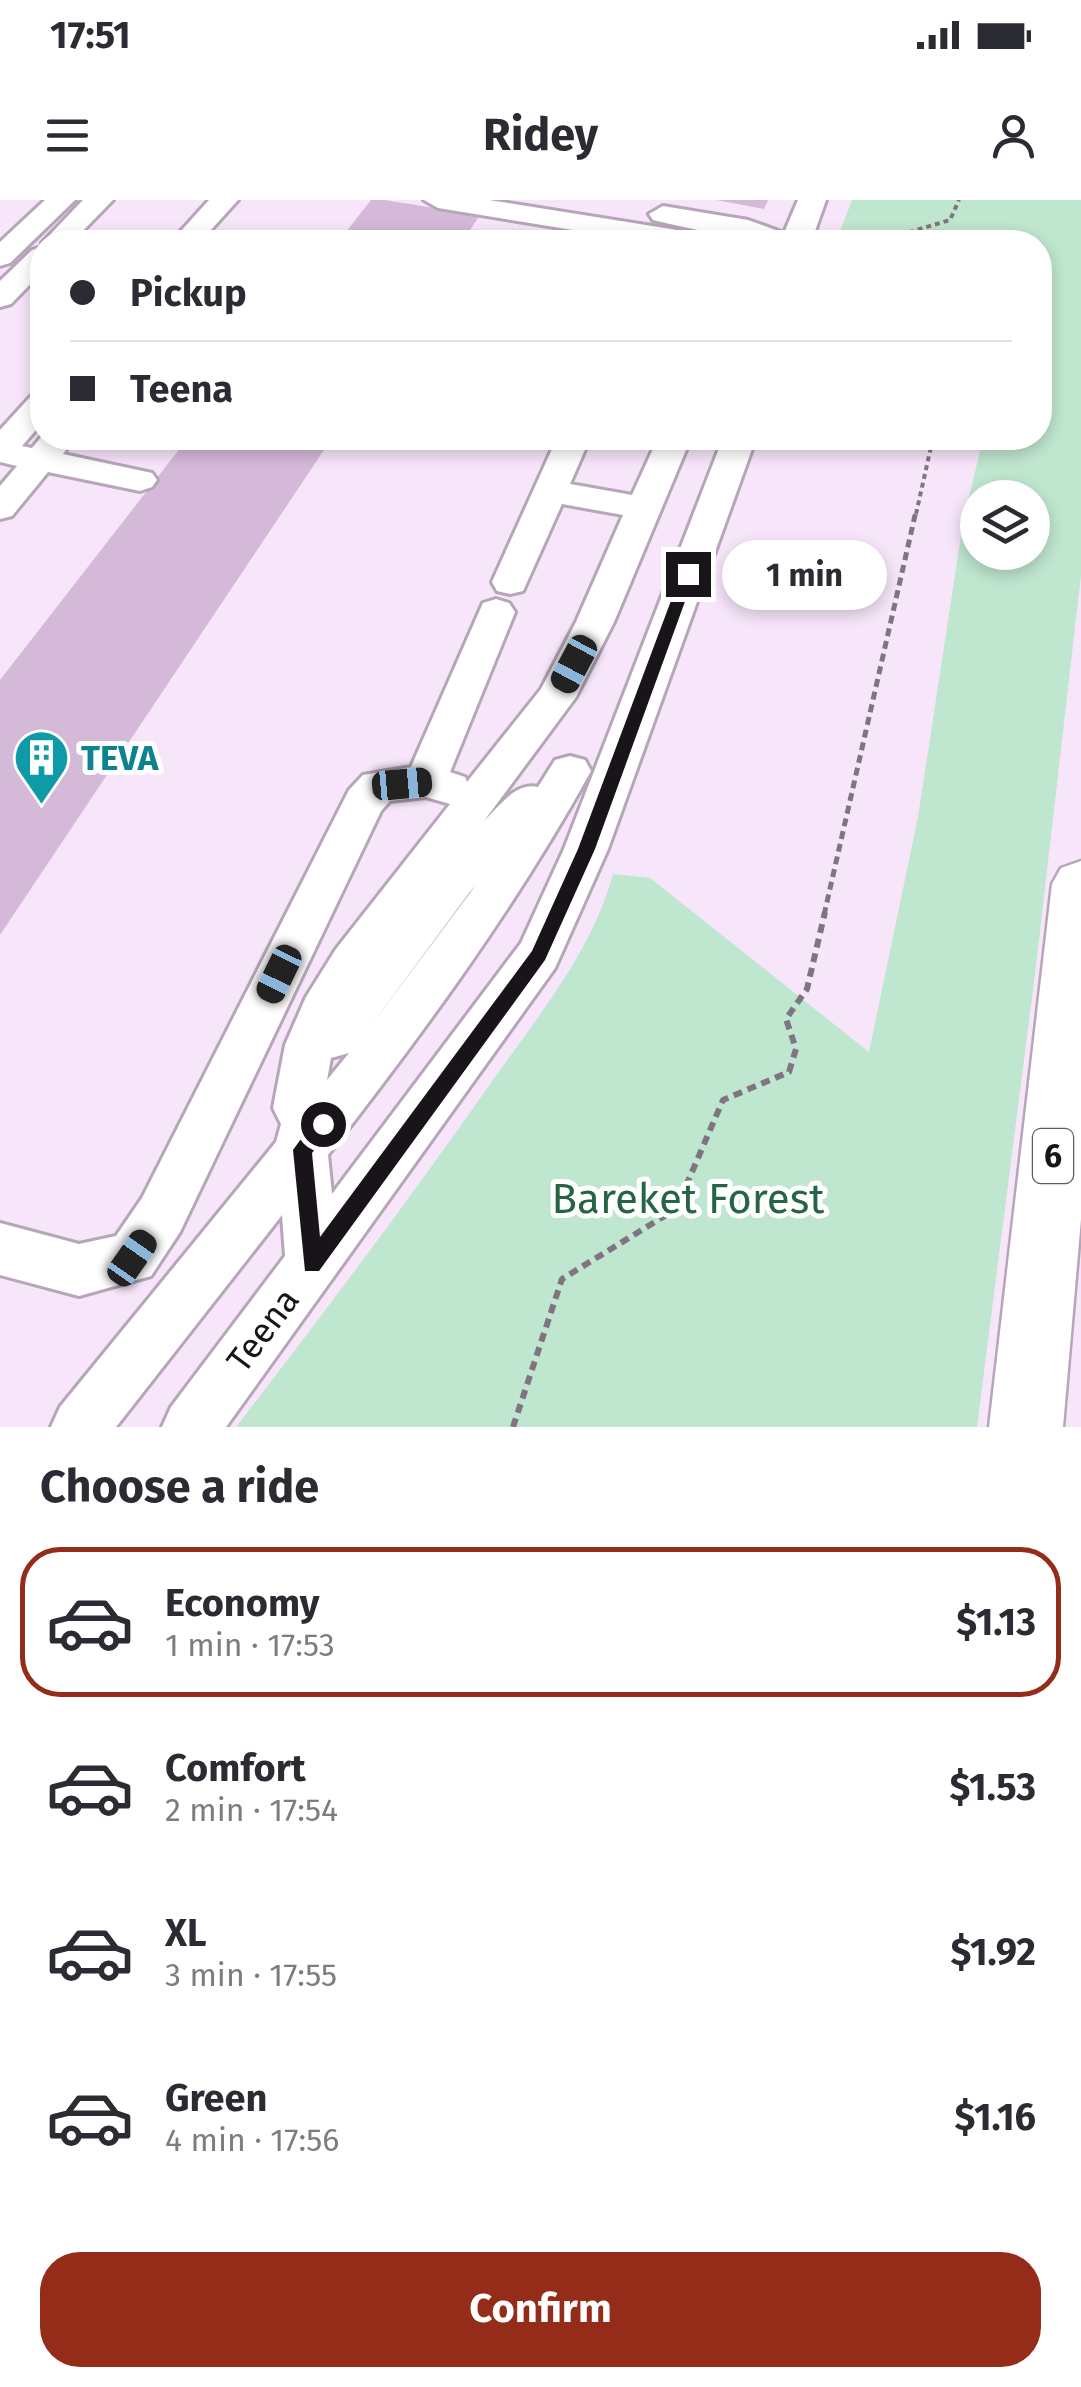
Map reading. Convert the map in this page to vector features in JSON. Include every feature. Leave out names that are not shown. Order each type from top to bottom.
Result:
[{"type":"highway","name":"6","points":[[1026,1427],[1081,884]]},
{"type":"street","points":[[0,257],[61,200]]},
{"type":"street","points":[[68,230],[99,200]]},
{"type":"street","points":[[197,230],[224,200]]},
{"type":"street","points":[[438,200],[622,230]]},
{"type":"street","points":[[574,200],[724,223],[745,230]]},
{"type":"street","points":[[801,230],[812,200]]},
{"type":"street","points":[[0,298],[30,268]]},
{"type":"street","points":[[0,452],[30,417]]},
{"type":"street","points":[[0,452],[33,450]]},
{"type":"street","points":[[0,508],[48,450]]},
{"type":"street","points":[[52,450],[140,480]]},
{"type":"street","points":[[426,782],[568,450]]},
{"type":"street","points":[[312,1264],[300,1129],[309,1045],[323,1011],[352,963],[556,697],[595,622],[669,450]]},
{"type":"street","name":"Teena","points":[[191,1427],[539,955],[566,902],[735,450]]},
{"type":"street","points":[[550,491],[644,508]]},
{"type":"street","points":[[80,1427],[300,1129],[405,1020],[489,902],[570,771],[627,737]]},
{"type":"street","points":[[0,1249],[79,1270],[132,1258],[161,1215],[364,801],[378,786],[426,782],[482,796]]},
{"type":"path","points":[[917,230],[950,220],[959,200]]},
{"type":"path","points":[[513,1427],[562,1279],[676,1209],[723,1100],[789,1072],[796,1050],[786,1020],[807,989],[929,450]]},
{"type":"green space","name":"Bareket Forest","points":[[852,200],[1081,200],[1081,575],[977,1427],[236,1427],[400,1210],[547,1005],[579,955],[613,874],[650,878],[869,1052],[918,817],[960,543],[960,570],[1050,570],[1050,480],[973,480],[980,450],[1052,450],[1052,230],[841,230]]},
{"type":"building","points":[[371,200],[480,215],[470,230],[347,230]]},
{"type":"building","points":[[716,200],[768,200],[764,209]]},
{"type":"building","name":"TEVA","points":[[179,450],[324,450],[0,935],[0,680]]},
{"type":"place","name":"TEVA","points":[[42,807]]},
{"type":"route","points":[[323,1124],[302,1150],[312,1264],[539,955],[566,902],[688,574]]}]
